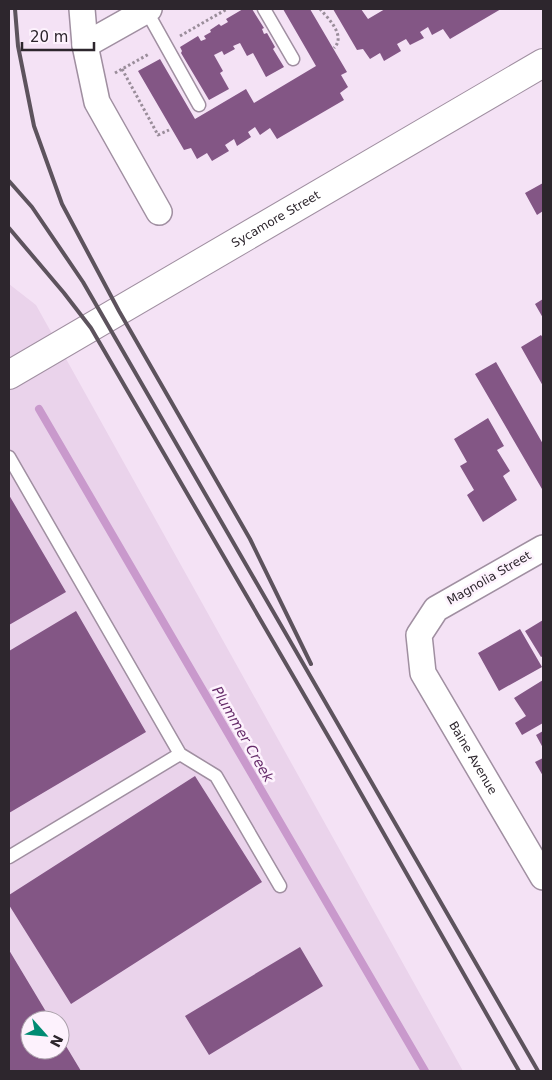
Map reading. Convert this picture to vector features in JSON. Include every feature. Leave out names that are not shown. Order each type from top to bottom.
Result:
[{"type":"street","points":[[82,9],[85,45],[97,102],[159,212]]},
{"type":"street","points":[[85,45],[147,10]]},
{"type":"street","name":"Sycamore Street","points":[[9,375],[543,63]]},
{"type":"street","name":"Magnolia Street","points":[[420,635],[436,609],[543,548]]},
{"type":"street","name":"Baine Avenue","points":[[420,635],[423,673],[543,877]]},
{"type":"lane","points":[[264,9],[293,59]]},
{"type":"lane","points":[[147,10],[199,105]]},
{"type":"lane","points":[[9,457],[180,754],[216,776],[280,886]]},
{"type":"lane","points":[[9,857],[180,754]]},
{"type":"path","points":[[320,9],[339,36],[338,44],[334,48]]},
{"type":"path","points":[[122,70],[158,135],[169,130]]},
{"type":"shaded area","points":[[9,284],[36,305],[463,1071],[9,1071]]},
{"type":"building","points":[[243,9],[252,9],[264,28],[262,29],[264,34],[267,33],[275,47],[273,49],[284,67],[266,77],[253,53],[247,56],[240,43],[233,46],[235,49],[224,55],[222,51],[214,55],[223,71],[220,73],[229,89],[209,100],[181,53],[180,47],[198,36],[201,41],[206,39],[204,36],[211,32],[210,30],[219,24],[221,26],[228,22],[226,19]]},
{"type":"building","points":[[283,9],[310,9],[347,72],[341,75],[348,87],[340,93],[344,100],[277,139],[270,128],[260,135],[255,127],[248,132],[251,137],[237,146],[234,139],[225,145],[229,151],[212,161],[207,153],[197,159],[191,148],[184,150],[138,71],[160,59],[195,119],[246,89],[254,103],[316,66]]},
{"type":"building","points":[[333,9],[361,9],[368,19],[385,9],[501,9],[450,39],[443,29],[432,35],[428,27],[420,32],[424,38],[410,45],[406,39],[397,44],[401,51],[384,61],[380,53],[370,59],[363,49],[357,50]]},
{"type":"building","points":[[543,183],[543,211],[537,215],[525,193]]},
{"type":"building","points":[[543,299],[543,318],[535,304]]},
{"type":"building","points":[[541,335],[543,338],[543,386],[521,347]]},
{"type":"building","points":[[496,362],[543,444],[543,489],[475,374]]},
{"type":"building","points":[[488,418],[504,446],[497,450],[510,471],[503,476],[517,500],[483,522],[467,495],[474,490],[460,466],[467,462],[454,439]]},
{"type":"building","points":[[9,495],[66,592],[9,625]]},
{"type":"building","points":[[76,611],[146,732],[9,813],[9,651]]},
{"type":"building","points":[[543,620],[543,656],[541,657],[525,631]]},
{"type":"building","points":[[520,629],[542,667],[499,691],[478,653]]},
{"type":"building","points":[[543,680],[543,723],[522,735],[515,723],[526,716],[514,698]]},
{"type":"building","points":[[543,731],[543,748],[536,735]]},
{"type":"building","points":[[543,758],[543,776],[535,762]]},
{"type":"building","points":[[195,776],[262,882],[71,1004],[9,905],[9,895]]},
{"type":"building","points":[[300,947],[323,986],[209,1055],[185,1016]]},
{"type":"building","points":[[9,950],[45,1010],[20,1010],[20,1060],[70,1060],[70,1053],[81,1071],[9,1071]]},
{"type":"waterway","name":"Plummer Creek","points":[[39,409],[425,1071]]},
{"type":"railway","points":[[15,9],[18,46],[34,126],[62,204],[119,311],[250,539],[311,664]]},
{"type":"railway","points":[[9,181],[32,207],[83,282],[538,1071]]},
{"type":"railway","points":[[9,228],[91,328],[339,755],[519,1071]]}]
